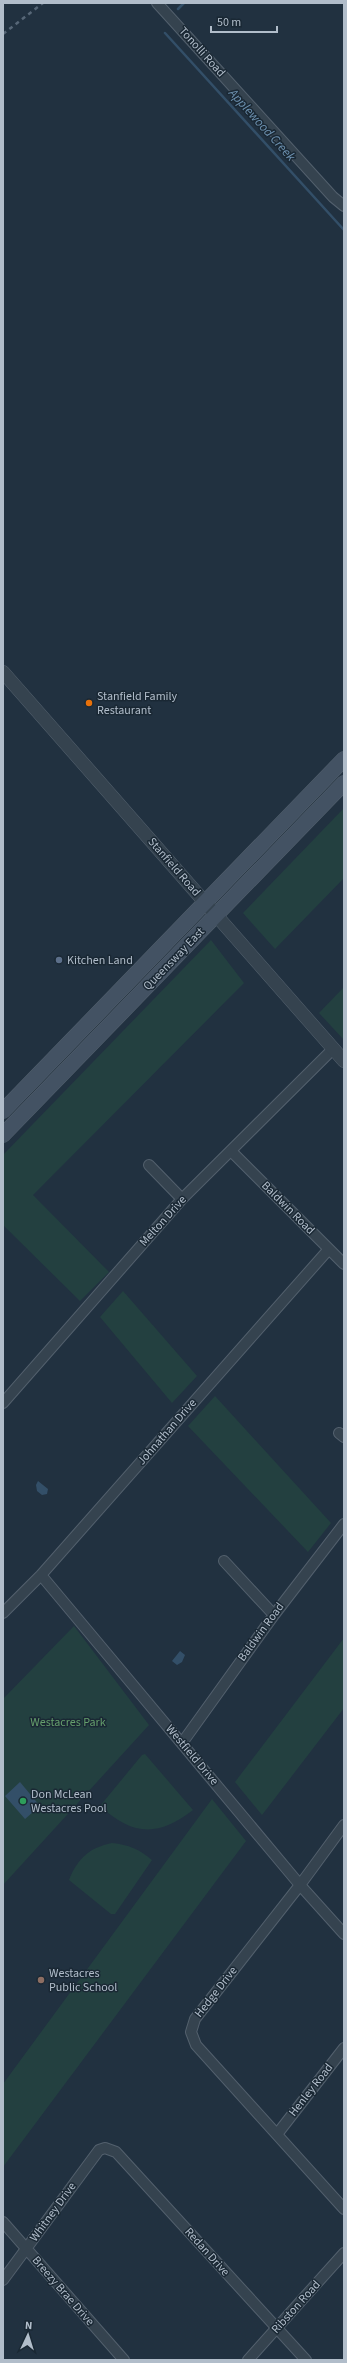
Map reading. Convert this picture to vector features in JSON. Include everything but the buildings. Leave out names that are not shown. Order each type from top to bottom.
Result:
[{"type":"main road","name":"Queensway East","points":[[3,1111],[344,760]]},
{"type":"main road","name":"Queensway East","points":[[3,1135],[344,783]]},
{"type":"street","name":"Tonolli Road","points":[[158,3],[333,197],[344,206]]},
{"type":"street","name":"Stanfield Road","points":[[3,672],[344,1061]]},
{"type":"street","name":"Melton Drive","points":[[4,1399],[182,1199],[333,1049]]},
{"type":"street","name":"Baldwin Road","points":[[231,1151],[344,1264]]},
{"type":"street","points":[[149,1166],[182,1199]]},
{"type":"street","name":"Johnathan Drive","points":[[3,1613],[41,1575],[329,1249]]},
{"type":"street","name":"Baldwin Road","points":[[182,1743],[274,1615],[344,1524]]},
{"type":"street","points":[[224,1561],[274,1615]]},
{"type":"street","name":"Westfield Drive","points":[[41,1575],[300,1885],[344,1934]]},
{"type":"street","name":"Hedge Drive","points":[[344,1825],[300,1885],[195,2019],[191,2032],[196,2045],[278,2133],[344,2209]]},
{"type":"street","name":"Henley Road","points":[[278,2133],[344,2048]]},
{"type":"street","name":"Whitney Drive","points":[[3,2280],[99,2150],[105,2148]]},
{"type":"street","name":"Redan Drive","points":[[105,2148],[116,2152],[306,2360]]},
{"type":"street","name":"Breezy Brae Drive","points":[[3,2222],[124,2360]]},
{"type":"street","name":"Ribston Road","points":[[248,2360],[344,2253]]},
{"type":"green space","points":[[344,808],[344,878],[275,949],[243,913]]},
{"type":"green space","points":[[211,940],[244,983],[33,1195],[109,1272],[80,1301],[3,1225],[3,1155]]},
{"type":"green space","points":[[344,987],[344,1040],[319,1013]]},
{"type":"green space","points":[[123,1291],[197,1376],[172,1403],[100,1317]]},
{"type":"green space","points":[[215,1396],[331,1523],[308,1552],[188,1426]]},
{"type":"green space","name":"Westacres Park","points":[[74,1626],[149,1725],[3,1885],[3,1699]]},
{"type":"green space","points":[[344,1638],[344,1708],[262,1815],[235,1782]]},
{"type":"green space","points":[[145,1754],[193,1810],[180,1819],[157,1829],[135,1828],[112,1816],[100,1806],[142,1755]]},
{"type":"green space","points":[[212,1799],[246,1841],[3,2167],[3,2084]]},
{"type":"green space","points":[[112,1843],[134,1848],[152,1860],[115,1914],[111,1914],[69,1880],[72,1872],[85,1855],[97,1848]]},
{"type":"water","points":[[38,1481],[48,1489],[47,1494],[42,1495],[37,1491],[36,1485]]},
{"type":"water","points":[[180,1651],[185,1655],[182,1662],[177,1665],[172,1661]]},
{"type":"water","name":"Don McLean Westacres Pool","points":[[20,1782],[40,1806],[25,1819],[5,1796]]},
{"type":"waterway","name":"Applewood Creek","points":[[178,9],[184,3]]},
{"type":"waterway","name":"Applewood Creek","points":[[165,33],[344,230]]},
{"type":"railway","points":[[3,34],[43,3]]},
{"type":"place","name":"Stanfield Family Restaurant","points":[[89,703]]},
{"type":"place","name":"Kitchen Land","points":[[59,960]]},
{"type":"place","name":"Don McLean Westacres Pool","points":[[23,1801]]},
{"type":"place","name":"Westacres Public School","points":[[41,1980]]}]
